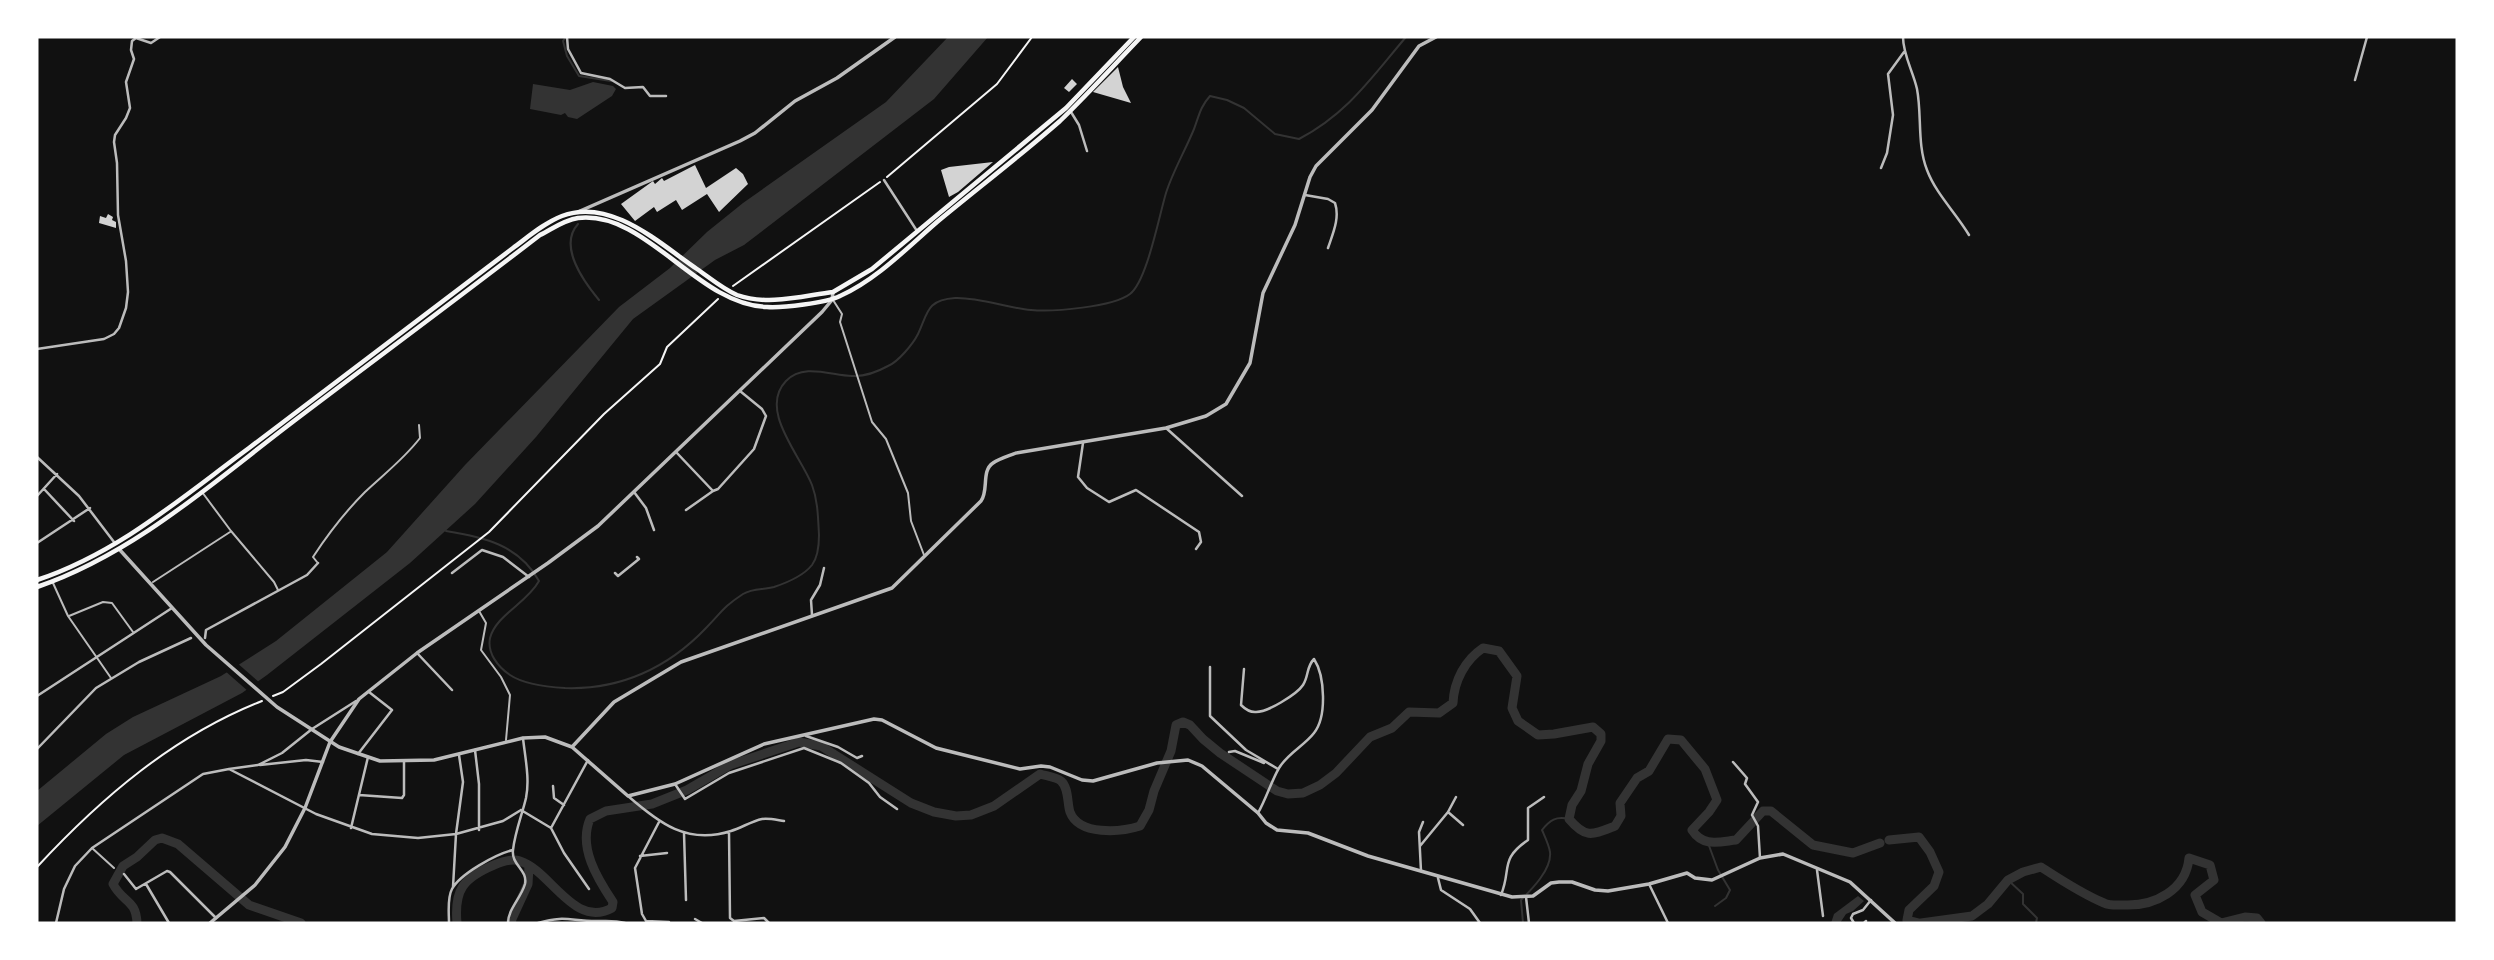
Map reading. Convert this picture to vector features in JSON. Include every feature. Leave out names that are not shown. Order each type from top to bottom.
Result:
[{"type":"main road","points":[[37,580],[117,547],[513,248],[549,222],[564,215],[599,213],[631,224],[730,290],[749,298],[769,301],[833,292],[872,269],[1066,108],[1134,37]]},
{"type":"main road","points":[[37,587],[53,582],[117,547],[202,492],[540,235],[577,215],[616,224],[635,233],[731,299],[766,307],[832,300],[863,283],[885,266],[1070,111],[1141,37]]},
{"type":"street","points":[[37,349],[104,339],[114,334],[123,318],[128,279],[118,215],[114,138],[130,108],[126,82],[134,60],[132,41],[136,38],[155,42],[160,37]]},
{"type":"street","points":[[567,37],[568,49],[581,73],[610,79],[625,88],[643,87],[650,96],[666,96]]},
{"type":"street","points":[[577,215],[755,133],[795,101],[837,78],[895,37]]},
{"type":"street","points":[[572,747],[614,702],[681,662],[892,588],[986,494],[987,472],[994,462],[1016,453],[1166,428],[1206,416],[1226,404],[1250,363],[1263,293],[1296,225],[1310,177],[1316,166],[1372,110],[1419,46],[1436,37]]},
{"type":"street","points":[[1903,37],[1904,52],[1913,70],[1918,94],[1923,156],[1927,172],[1969,235]]},
{"type":"street","points":[[2355,80],[2367,37]]},
{"type":"street","points":[[1881,168],[1887,153],[1893,115],[1888,74],[1904,52]]},
{"type":"street","points":[[1070,111],[1079,125],[1087,151]]},
{"type":"street","points":[[884,180],[917,231]]},
{"type":"street","points":[[1305,195],[1328,198],[1335,203],[1338,211],[1328,248]]},
{"type":"street","points":[[258,765],[282,753],[312,729],[359,699],[417,653],[548,564],[598,526],[832,300],[833,292]]},
{"type":"street","points":[[686,510],[718,489],[754,449],[766,416],[762,409],[740,391]]},
{"type":"street","points":[[1166,428],[1242,496]]},
{"type":"street","points":[[1083,442],[1078,477],[1087,488],[1109,502],[1136,490],[1199,532],[1201,542],[1196,549]]},
{"type":"street","points":[[676,452],[713,491]]},
{"type":"street","points":[[37,457],[90,508],[117,547],[206,645],[277,707],[330,742],[380,761],[404,761],[433,760],[523,738],[545,737],[572,747],[659,822],[684,833],[711,835],[729,832],[762,819],[784,821]]},
{"type":"street","points":[[37,496],[57,474]]},
{"type":"street","points":[[44,489],[74,521]]},
{"type":"street","points":[[634,492],[646,508],[654,530]]},
{"type":"street","points":[[37,543],[90,508]]},
{"type":"street","points":[[452,573],[482,550],[503,557],[529,576]]},
{"type":"street","points":[[615,573],[618,576],[639,559],[638,557]]},
{"type":"street","points":[[205,638],[206,630],[307,575],[318,563]]},
{"type":"street","points":[[812,615],[811,600],[820,585],[824,568]]},
{"type":"street","points":[[37,696],[172,608]]},
{"type":"street","points":[[37,749],[96,688],[139,662],[191,638]]},
{"type":"street","points":[[417,653],[452,690]]},
{"type":"street","points":[[1244,669],[1241,705],[1251,712],[1259,713],[1297,692],[1304,683],[1309,664],[1314,660],[1322,685],[1322,717],[1312,735],[1292,751],[1278,769],[1258,813]]},
{"type":"street","points":[[1210,667],[1210,716],[1246,750],[1278,769]]},
{"type":"street","points":[[358,754],[392,710],[368,691]]},
{"type":"street","points":[[210,923],[266,873],[285,846],[305,808],[330,742],[359,699]]},
{"type":"street","points":[[628,796],[677,786],[764,744],[874,719],[882,720],[936,748],[1020,769],[1041,766],[1053,768],[1077,779],[1093,781],[1157,763],[1188,760],[1202,766],[1277,830],[1308,833],[1368,856],[1501,895],[1533,896],[1551,883],[1564,881],[1601,891],[1649,884],[1687,873],[1705,881],[1760,858],[1783,854],[1850,882],[1895,923]]},
{"type":"street","points":[[803,735],[838,747],[857,758],[862,756]]},
{"type":"street","points":[[508,923],[510,912],[525,883],[525,876],[515,864],[513,851],[527,788],[523,738]]},
{"type":"street","points":[[677,786],[685,799],[729,773],[804,748],[841,763],[869,783],[880,797],[897,809]]},
{"type":"street","points":[[475,750],[479,784],[479,830]]},
{"type":"street","points":[[1229,752],[1235,751],[1268,763]]},
{"type":"street","points":[[449,923],[463,782],[459,754]]},
{"type":"street","points":[[351,828],[368,757]]},
{"type":"street","points":[[56,923],[64,889],[75,866],[92,848],[203,774],[306,760],[323,762]]},
{"type":"street","points":[[551,828],[588,760]]},
{"type":"street","points":[[359,795],[402,798],[404,761]]},
{"type":"street","points":[[1734,762],[1747,778],[1745,784],[1758,802],[1752,815],[1758,826],[1760,858]]},
{"type":"street","points":[[229,769],[305,808],[372,834],[418,838],[456,834],[479,830],[522,810]]},
{"type":"street","points":[[553,786],[554,798],[564,805]]},
{"type":"street","points":[[1420,846],[1457,797]]},
{"type":"street","points":[[1501,895],[1506,878],[1504,870],[1511,854],[1528,840],[1528,808],[1544,797]]},
{"type":"street","points":[[522,810],[551,828],[564,853],[589,889]]},
{"type":"street","points":[[1448,812],[1463,825]]},
{"type":"street","points":[[659,822],[635,868],[642,914],[646,921],[669,922]]},
{"type":"street","points":[[1421,871],[1419,832],[1423,822]]},
{"type":"street","points":[[729,832],[730,918],[734,921],[764,918],[769,923]]},
{"type":"street","points":[[684,833],[685,900]]},
{"type":"street","points":[[453,887],[475,869],[504,852],[513,851]]},
{"type":"street","points":[[640,856],[667,853]]},
{"type":"street","points":[[1817,866],[1823,916]]},
{"type":"street","points":[[124,874],[136,889],[167,871],[170,872],[216,918]]},
{"type":"street","points":[[1438,877],[1441,890],[1459,901],[1480,923]]},
{"type":"street","points":[[146,884],[169,923]]},
{"type":"street","points":[[1649,884],[1668,923]]},
{"type":"street","points":[[1527,897],[1529,923]]},
{"type":"street","points":[[1854,923],[1851,918],[1853,914],[1863,909],[1871,900]]},
{"type":"street","points":[[538,923],[567,917],[625,923]]},
{"type":"street","points":[[695,919],[702,923]]},
{"type":"lane","points":[[832,300],[842,314],[840,322],[872,422],[886,439],[905,486],[911,521],[925,555]]},
{"type":"lane","points":[[318,563],[313,556],[334,531],[339,520],[412,449],[422,434],[419,425]]},
{"type":"lane","points":[[202,492],[279,590]]},
{"type":"lane","points":[[150,583],[231,531]]},
{"type":"lane","points":[[53,582],[68,616],[111,678]]},
{"type":"lane","points":[[68,616],[103,602],[111,603],[134,633]]},
{"type":"lane","points":[[478,610],[486,623],[481,650],[501,677],[510,695],[506,743]]},
{"type":"lane","points":[[92,848],[114,868]]},
{"type":"path","points":[[730,290],[884,180],[997,84],[1032,37]]},
{"type":"path","points":[[273,696],[283,692],[321,664],[489,532],[604,414],[660,364],[667,346],[720,296]]},
{"type":"path","points":[[37,867],[64,836],[112,792],[171,748],[209,725],[262,700]]},
{"type":"shaded area","points":[[948,37],[988,37],[934,99],[744,245],[715,260],[633,319],[536,437],[475,504],[410,563],[242,693],[124,755],[37,826],[37,791],[106,734],[133,717],[221,676],[276,641],[387,552],[465,465],[619,307],[670,268],[707,232],[743,203],[886,102]]},
{"type":"shaded area","points":[[593,82],[616,89],[612,96],[577,119],[568,117],[565,113],[561,115],[530,109],[533,84],[570,90]]},
{"type":"shaded area","points":[[1858,896],[1864,901],[1846,914],[1840,923],[1831,923],[1834,914]]},
{"type":"pier","points":[[236,662],[261,684],[249,692],[224,670]]},
{"type":"building","points":[[1118,67],[1123,87],[1131,103],[1093,92]]},
{"type":"building","points":[[1072,79],[1077,84],[1069,92],[1064,88]]},
{"type":"building","points":[[993,162],[958,192],[949,197],[941,170]]},
{"type":"building","points":[[695,165],[706,188],[736,168],[748,184],[719,212],[707,194],[682,210],[676,200],[657,212],[654,207],[635,221],[621,204],[653,181],[655,184],[662,178],[664,181]]},
{"type":"building","points":[[108,214],[116,222],[116,228],[99,223],[100,216],[106,218]]},
{"type":"waterway","points":[[446,531],[474,536],[511,551],[531,569],[539,581],[499,622],[490,638],[494,659],[510,675],[537,685],[585,688],[642,674],[676,655],[736,599],[747,592],[774,587],[794,578],[809,569],[816,558],[819,535],[814,491],[779,419],[779,393],[786,381],[800,372],[817,371],[857,376],[884,368],[896,361],[909,347],[929,309],[945,299],[964,298],[1041,310],[1082,308],[1122,299],[1130,294],[1142,276],[1172,177],[1202,108],[1210,96],[1244,108],[1275,134],[1299,139],[1345,106],[1406,37]]},
{"type":"waterway","points":[[565,38],[563,41],[567,56],[579,76],[611,81]]},
{"type":"waterway","points":[[578,224],[571,243],[575,264],[599,300]]},
{"type":"waterway","points":[[457,923],[459,894],[468,880],[483,870],[510,860],[517,860],[531,867],[574,905],[586,911],[598,912],[612,908],[613,902],[596,873],[588,851],[586,840],[590,819],[606,811],[652,804],[687,790],[730,765],[799,742],[821,746],[911,803],[934,812],[956,816],[971,815],[994,806],[1040,774],[1061,781],[1075,820],[1091,829],[1112,831],[1140,826],[1149,810],[1171,751],[1176,725],[1183,722],[1190,725],[1220,753],[1277,791],[1288,794],[1303,793],[1336,773],[1370,737],[1392,728],[1409,712],[1439,713],[1453,703],[1462,672],[1483,648],[1499,651],[1517,676],[1512,708],[1518,721],[1538,735],[1593,727],[1601,734],[1601,741],[1588,764],[1581,791],[1572,805],[1569,819],[1580,830],[1595,833],[1615,826],[1621,816],[1620,803],[1637,778],[1649,771],[1668,739],[1681,740],[1705,769],[1717,800],[1692,830],[1701,839],[1711,842],[1736,840],[1763,811],[1771,811],[1813,845],[1853,853],[1880,843]]},
{"type":"waterway","points":[[1523,923],[1521,900],[1540,878],[1550,858],[1542,830],[1554,820],[1569,819]]},
{"type":"waterway","points":[[1889,840],[1919,837],[1930,852],[1939,872],[1934,886],[1909,910],[1907,920],[1919,923]]},
{"type":"waterway","points":[[137,923],[132,905],[113,884],[123,866],[155,840],[162,838],[178,844],[249,905],[301,923]]},
{"type":"waterway","points":[[1708,843],[1718,870],[1730,890],[1726,898],[1715,906]]},
{"type":"waterway","points":[[1921,923],[1972,916],[1988,904],[2008,880],[2041,867],[2106,904],[2147,903],[2167,894],[2175,887],[2187,869],[2189,858],[2210,865],[2214,880],[2195,895],[2202,912],[2221,923],[2245,917],[2257,918],[2261,923]]},
{"type":"waterway","points":[[512,923],[528,884],[529,866]]},
{"type":"waterway","points":[[2008,880],[2023,894],[2023,904],[2037,918],[2036,923]]}]
